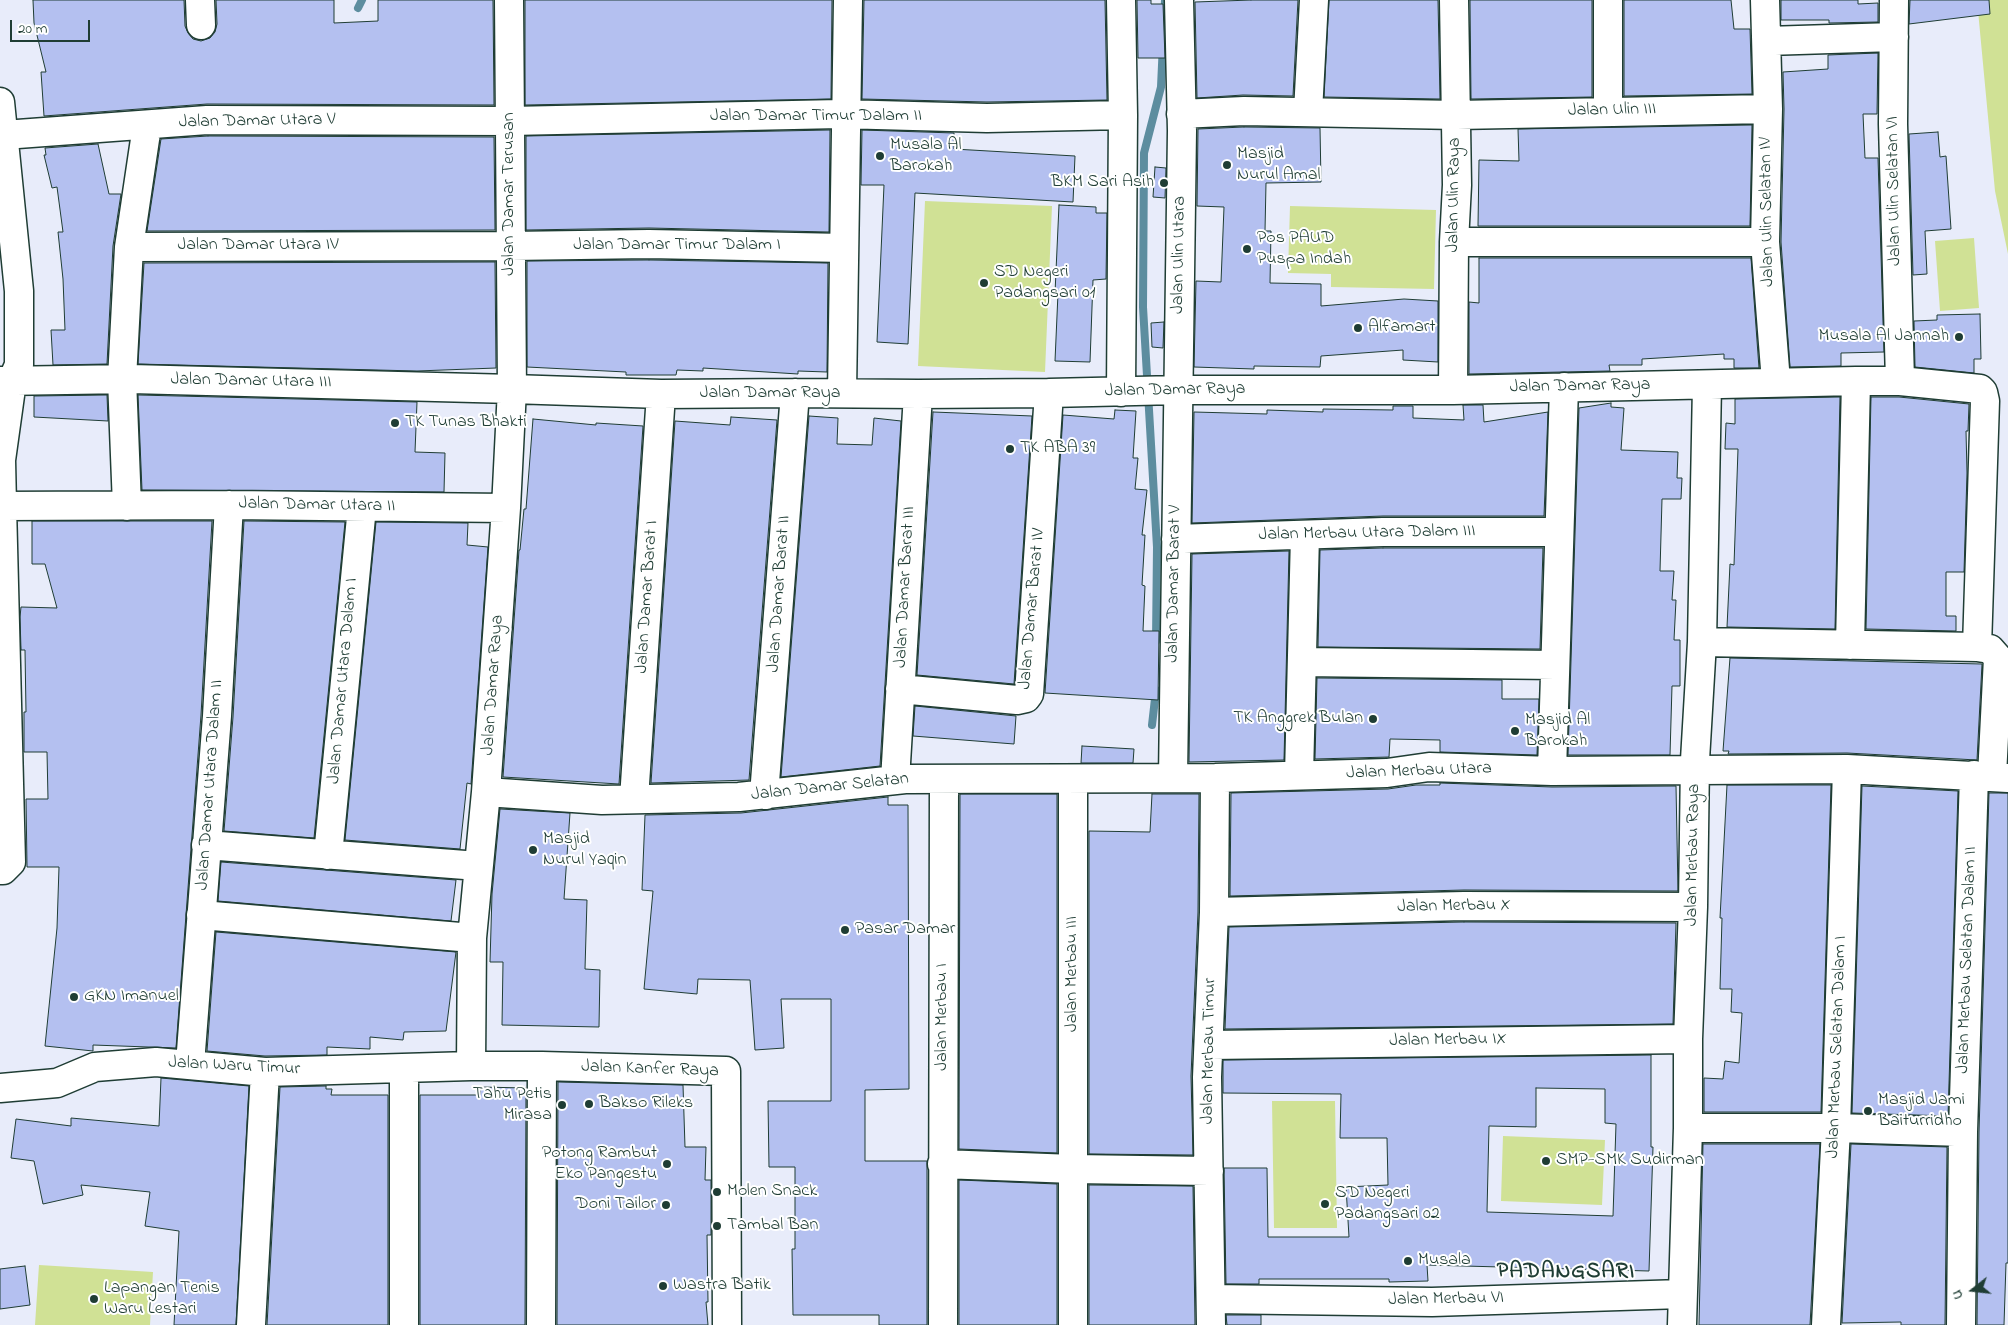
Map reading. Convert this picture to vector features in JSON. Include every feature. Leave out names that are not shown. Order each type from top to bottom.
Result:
[{"type":"street","name":"Jalan Damar Terusan","points":[[509,0],[512,389]]},
{"type":"street","points":[[842,393],[848,0]]},
{"type":"street","points":[[1121,0],[1123,115],[1148,391]]},
{"type":"street","name":"Jalan Ulin Utara","points":[[1148,391],[1181,114],[1179,0]]},
{"type":"street","points":[[1308,112],[1314,0]]},
{"type":"street","name":"Jalan Ulin Raya","points":[[1453,390],[1454,242],[1457,185],[1454,0]]},
{"type":"street","points":[[1608,0],[1608,111]]},
{"type":"street","name":"Jalan Ulin Selatan IV","points":[[1765,0],[1768,109],[1765,242],[1776,382]]},
{"type":"street","name":"Jalan Ulin Selatan VI","points":[[1894,0],[1893,124],[1900,381]]},
{"type":"street","points":[[1767,41],[1894,37]]},
{"type":"street","points":[[0,102],[19,291],[19,364],[6,381],[1,460],[6,866]]},
{"type":"street","name":"Jalan Ulin III","points":[[1181,114],[1244,111],[1456,115],[1768,109]]},
{"type":"street","name":"Jalan Damar Timur Dalam II","points":[[510,121],[845,114],[987,118],[1123,115]]},
{"type":"street","name":"Jalan Damar Utara V","points":[[4,135],[147,126],[208,120],[510,121]]},
{"type":"street","points":[[127,506],[122,379],[129,247],[147,126]]},
{"type":"street","points":[[1454,242],[1765,242]]},
{"type":"street","name":"Jalan Damar Timur Dalam I","points":[[510,246],[649,244],[844,248]]},
{"type":"street","name":"Jalan Damar Utara IV","points":[[129,247],[510,246]]},
{"type":"street","name":"Jalan Damar Utara III","points":[[6,381],[122,379],[512,389]]},
{"type":"street","points":[[1850,645],[1856,381]]},
{"type":"street","name":"Jalan Damar Raya","points":[[471,1066],[472,938],[486,792],[506,508],[512,389],[661,394],[1049,394],[1148,391],[1453,390],[1900,381],[1980,389],[1983,392],[1985,401]]},
{"type":"street","name":"Jalan Merbau Raya","points":[[1682,1325],[1695,771],[1702,642],[1707,385]]},
{"type":"street","points":[[1552,770],[1564,387]]},
{"type":"street","name":"Jalan Damar Barat V","points":[[1148,391],[1176,538],[1173,778]]},
{"type":"street","name":"Jalan Damar Barat II","points":[[766,795],[765,782],[794,393]]},
{"type":"street","name":"Jalan Damar Barat I","points":[[634,799],[661,394]]},
{"type":"street","name":"Jalan Damar Barat III","points":[[895,780],[918,394]]},
{"type":"street","name":"Jalan Damar Barat IV","points":[[900,689],[1016,700],[1026,698],[1029,694],[1049,394]]},
{"type":"street","name":"Jalan Merbau Selatan Dalam II","points":[[1961,1325],[1963,1132],[1991,776],[1985,401]]},
{"type":"street","name":"Jalan Damar Utara II","points":[[2,506],[228,505],[506,508]]},
{"type":"street","name":"Jalan Damar Utara Dalam II","points":[[190,1064],[217,716],[228,505]]},
{"type":"street","name":"Jalan Damar Utara Dalam I","points":[[328,855],[362,507]]},
{"type":"street","name":"Jalan Merbau Utara Dalam III","points":[[1176,538],[1383,532],[1559,532]]},
{"type":"street","points":[[1300,775],[1305,534]]},
{"type":"street","points":[[1702,642],[1850,645],[1988,653]]},
{"type":"street","points":[[1302,662],[1555,665]]},
{"type":"street","name":"Jalan Merbau Utara","points":[[1173,778],[1387,773],[1429,768],[1695,771],[1847,769],[1991,776]]},
{"type":"street","name":"Jalan Merbau Selatan Dalam I","points":[[1826,1325],[1836,1128],[1847,769]]},
{"type":"street","name":"Jalan Damar Selatan","points":[[486,792],[602,800],[766,795],[895,780],[1173,778]]},
{"type":"street","name":"Jalan Merbau Timur","points":[[1211,1312],[1209,1045],[1214,912],[1216,778]]},
{"type":"street","name":"Jalan Merbau I","points":[[943,1325],[944,779]]},
{"type":"street","name":"Jalan Merbau III","points":[[1073,779],[1073,1325]]},
{"type":"street","points":[[206,845],[478,866]]},
{"type":"street","name":"Jalan Merbau X","points":[[1214,912],[1464,906],[1693,907]]},
{"type":"street","points":[[201,916],[472,938]]},
{"type":"street","name":"Jalan Merbau IX","points":[[1209,1045],[1688,1039]]},
{"type":"street","name":"Jalan Waru Timur","points":[[0,1088],[57,1083],[95,1067],[156,1062],[265,1072],[471,1066]]},
{"type":"street","name":"Jalan Kanfer Raya","points":[[471,1066],[542,1066],[726,1072],[728,1325]]},
{"type":"street","points":[[540,1325],[542,1066]]},
{"type":"street","points":[[404,1069],[404,1325]]},
{"type":"street","points":[[251,1325],[265,1072]]},
{"type":"street","points":[[1688,1128],[1836,1128],[1963,1132]]},
{"type":"street","points":[[942,1164],[1073,1169],[1209,1171]]},
{"type":"street","name":"Jalan Merbau VI","points":[[1211,1312],[1432,1302],[1682,1294]]},
{"type":"green space","points":[[1977,0],[2008,0],[2008,254],[1995,191]]},
{"type":"green space","points":[[925,201],[1052,206],[1045,372],[918,366]]},
{"type":"green space","points":[[1290,206],[1436,210],[1434,289],[1331,287],[1331,274],[1288,273]]},
{"type":"green space","points":[[1974,238],[1979,308],[1940,311],[1935,241]]},
{"type":"green space","points":[[1272,1101],[1335,1101],[1337,1228],[1274,1228]]},
{"type":"green space","points":[[1503,1136],[1605,1140],[1602,1205],[1501,1201]]},
{"type":"green space","name":"Lapangan Tenis Waru Lestari","points":[[39,1265],[153,1272],[150,1325],[35,1325]]},
{"type":"building","points":[[33,0],[184,0],[185,26],[193,39],[201,41],[210,38],[215,32],[217,24],[216,0],[334,0],[334,23],[378,21],[378,0],[493,0],[494,105],[207,104],[44,116],[41,72],[46,72],[34,23]]},
{"type":"building","points":[[525,0],[832,0],[831,99],[525,105]]},
{"type":"building","points":[[864,0],[1105,0],[1107,100],[987,102],[862,99]]},
{"type":"building","points":[[1137,0],[1151,0],[1151,4],[1163,4],[1165,58],[1138,58]]},
{"type":"building","points":[[1298,0],[1293,96],[1243,95],[1197,98],[1195,2]]},
{"type":"building","points":[[1329,0],[1438,0],[1440,99],[1324,97]]},
{"type":"building","points":[[1470,0],[1592,0],[1592,97],[1471,99]]},
{"type":"building","points":[[1624,0],[1731,0],[1734,29],[1750,29],[1752,94],[1624,96]]},
{"type":"building","points":[[1781,0],[1858,0],[1858,4],[1878,3],[1878,22],[1829,23],[1829,20],[1781,20]]},
{"type":"building","points":[[1910,0],[1989,0],[1990,14],[1909,24]]},
{"type":"building","points":[[1878,53],[1877,114],[1863,114],[1865,158],[1878,158],[1884,352],[1841,353],[1841,366],[1790,367],[1781,242],[1783,72],[1828,69],[1828,55]]},
{"type":"building","points":[[1752,125],[1750,226],[1478,226],[1479,160],[1519,161],[1518,129]]},
{"type":"building","points":[[1244,127],[1320,128],[1321,182],[1266,183],[1265,231],[1271,231],[1270,283],[1321,284],[1321,306],[1404,299],[1438,301],[1438,362],[1403,360],[1403,350],[1321,356],[1320,367],[1254,366],[1254,369],[1194,367],[1196,281],[1221,282],[1224,207],[1197,206],[1198,129]]},
{"type":"building","points":[[830,130],[829,232],[649,228],[526,230],[526,136]]},
{"type":"building","points":[[862,130],[954,133],[954,149],[1075,156],[1073,202],[915,193],[908,344],[877,342],[884,185],[861,185]]},
{"type":"building","points":[[1938,132],[1940,157],[1946,156],[1951,229],[1925,231],[1927,274],[1913,275],[1909,134]]},
{"type":"building","points":[[208,136],[494,137],[495,230],[147,231],[161,139]]},
{"type":"building","points":[[98,144],[109,194],[121,194],[113,246],[107,364],[53,365],[51,330],[65,330],[63,279],[58,232],[63,232],[57,187],[52,188],[44,155],[46,155],[45,148]]},
{"type":"building","points":[[1155,167],[1166,168],[1165,198],[1153,197]]},
{"type":"building","points":[[1059,205],[1096,207],[1096,213],[1107,213],[1106,279],[1093,280],[1090,362],[1055,361],[1058,293],[1055,293]]},
{"type":"building","points":[[1479,258],[1751,258],[1759,368],[1734,368],[1734,359],[1724,359],[1724,354],[1642,359],[1642,365],[1609,365],[1610,371],[1469,374],[1469,302],[1479,303]]},
{"type":"building","points":[[649,260],[828,263],[827,372],[798,371],[798,374],[703,368],[703,371],[677,370],[676,375],[626,375],[626,372],[527,367],[527,261]]},
{"type":"building","points":[[495,262],[496,368],[417,371],[138,364],[144,263]]},
{"type":"building","points":[[1980,314],[1981,359],[1974,359],[1974,373],[1915,367],[1914,321],[1937,320],[1937,315]]},
{"type":"building","points":[[1164,322],[1163,348],[1152,347],[1151,323]]},
{"type":"building","points":[[107,395],[108,421],[34,417],[34,396]]},
{"type":"building","points":[[138,395],[417,402],[415,452],[445,453],[444,492],[142,490]]},
{"type":"building","points":[[1840,397],[1835,629],[1727,627],[1730,564],[1734,565],[1738,449],[1725,449],[1726,423],[1735,424],[1735,399]]},
{"type":"building","points":[[1871,397],[1899,397],[1969,404],[1968,431],[1966,431],[1967,473],[1964,572],[1946,572],[1946,616],[1956,616],[1956,631],[1866,629]]},
{"type":"building","points":[[1611,403],[1611,407],[1624,408],[1621,450],[1678,452],[1677,478],[1682,478],[1681,499],[1662,499],[1660,571],[1674,571],[1672,600],[1676,600],[1674,640],[1680,640],[1680,686],[1672,686],[1670,755],[1568,755],[1579,408]]},
{"type":"building","points":[[1463,405],[1483,405],[1484,422],[1548,412],[1544,516],[1383,516],[1192,523],[1194,412],[1267,414],[1267,410],[1323,412],[1323,409],[1393,410],[1393,406],[1413,406],[1413,418],[1464,420]]},
{"type":"building","points":[[1115,410],[1136,411],[1133,458],[1138,458],[1135,489],[1147,490],[1142,535],[1145,535],[1142,585],[1145,586],[1143,631],[1159,631],[1158,700],[1045,693],[1063,415],[1114,419]]},
{"type":"building","points":[[933,412],[1032,416],[1014,684],[917,675]]},
{"type":"building","points":[[809,416],[838,418],[837,444],[872,445],[874,418],[901,421],[880,766],[781,777]]},
{"type":"building","points":[[731,417],[777,420],[749,780],[651,783],[675,421],[730,425]]},
{"type":"building","points":[[533,419],[596,425],[596,423],[643,426],[619,784],[503,777],[519,550],[524,509],[526,509]]},
{"type":"building","points":[[32,521],[212,521],[201,715],[176,1048],[93,1045],[93,1051],[45,1046],[57,928],[59,867],[27,867],[26,799],[48,799],[47,752],[24,752],[24,712],[26,712],[25,650],[21,650],[20,617],[21,607],[57,608],[45,564],[32,564]]},
{"type":"building","points":[[244,521],[345,522],[314,838],[224,831],[233,717]]},
{"type":"building","points":[[376,522],[468,523],[467,545],[488,547],[471,784],[467,783],[460,849],[345,840]]},
{"type":"building","points":[[1543,548],[1540,649],[1318,647],[1320,550]]},
{"type":"building","points":[[1289,551],[1284,760],[1189,762],[1192,554]]},
{"type":"building","points":[[1730,658],[1982,664],[1977,760],[1847,753],[1728,754],[1729,751],[1723,751]]},
{"type":"building","points":[[1317,678],[1502,680],[1502,699],[1539,699],[1537,755],[1440,752],[1440,740],[1390,739],[1389,757],[1315,759]]},
{"type":"building","points":[[915,706],[1016,716],[1014,744],[913,736]]},
{"type":"building","points":[[1082,746],[1134,749],[1133,763],[1081,763]]},
{"type":"building","points":[[1440,783],[1552,787],[1676,786],[1678,891],[1464,890],[1230,896],[1231,793],[1388,789],[1416,785],[1440,785]]},
{"type":"building","points":[[1727,785],[1831,785],[1821,1112],[1704,1112],[1704,1078],[1723,1079],[1725,1061],[1739,1063],[1742,1013],[1731,1012],[1732,989],[1720,989],[1722,918],[1720,918]]},
{"type":"building","points":[[1862,786],[1958,791],[1948,1116],[1852,1113]]},
{"type":"building","points":[[1989,793],[2008,793],[2008,1263],[2006,1263],[2004,1325],[1977,1325],[1979,1132]]},
{"type":"building","points":[[960,794],[1057,794],[1057,1153],[959,1149]]},
{"type":"building","points":[[1152,794],[1199,794],[1198,912],[1191,1076],[1193,1155],[1089,1154],[1089,831],[1150,832]]},
{"type":"building","points":[[888,797],[888,805],[908,805],[909,1089],[865,1090],[865,1161],[927,1161],[927,1325],[879,1325],[879,1315],[793,1315],[792,1249],[795,1249],[795,1167],[769,1167],[768,1101],[831,1101],[831,999],[781,999],[784,1048],[755,1050],[750,980],[698,979],[697,994],[644,989],[653,891],[642,890],[645,815],[741,813]]},
{"type":"building","points":[[500,809],[570,813],[564,899],[587,900],[585,969],[600,970],[599,1027],[502,1025],[503,962],[490,962],[492,894]]},
{"type":"building","points":[[221,862],[456,880],[451,921],[218,901]]},
{"type":"building","points":[[1464,922],[1676,923],[1673,1024],[1225,1029],[1229,927]]},
{"type":"building","points":[[216,932],[456,952],[446,1031],[404,1032],[403,1040],[370,1037],[370,1049],[327,1047],[327,1055],[265,1056],[207,1051]]},
{"type":"building","points":[[1651,1055],[1651,1147],[1653,1147],[1649,1271],[1427,1265],[1428,1281],[1389,1282],[1389,1279],[1259,1279],[1259,1284],[1226,1284],[1224,1168],[1267,1168],[1268,1237],[1349,1237],[1346,1187],[1388,1185],[1387,1138],[1340,1138],[1341,1094],[1223,1093],[1223,1060]],"holes":[[[1536,1088],[1605,1089],[1605,1123],[1616,1124],[1613,1216],[1487,1212],[1489,1126],[1536,1127]]]},
{"type":"building","points":[[161,1078],[249,1086],[236,1325],[174,1325],[179,1231],[145,1226],[150,1192],[81,1185],[83,1195],[43,1204],[34,1161],[11,1158],[16,1119],[71,1126],[71,1118],[159,1126]]},
{"type":"building","points":[[558,1082],[683,1085],[685,1147],[706,1147],[705,1180],[711,1180],[711,1235],[707,1235],[708,1302],[706,1302],[708,1325],[557,1325]]},
{"type":"building","points":[[326,1086],[326,1089],[332,1089],[331,1095],[388,1095],[388,1325],[267,1325],[280,1087]]},
{"type":"building","points":[[480,1087],[526,1088],[525,1325],[420,1325],[420,1095],[480,1095]]},
{"type":"building","points":[[1703,1144],[1820,1144],[1810,1325],[1699,1325]]},
{"type":"building","points":[[1851,1144],[1947,1147],[1945,1325],[1901,1325],[1901,1322],[1842,1323]]},
{"type":"building","points":[[959,1180],[1057,1184],[1057,1325],[959,1325]]},
{"type":"building","points":[[1089,1185],[1193,1186],[1195,1325],[1089,1325]]},
{"type":"building","points":[[25,1266],[30,1305],[0,1309],[0,1269]]},
{"type":"building","points":[[1226,1315],[1261,1315],[1261,1325],[1227,1325]]},
{"type":"waterway","points":[[358,8],[362,0]]},
{"type":"waterway","points":[[1156,641],[1157,547],[1143,307],[1144,153],[1161,87],[1165,0]]},
{"type":"waterway","points":[[1152,725],[1156,690]]},
{"type":"place","name":"Musala Al Barokah","points":[[880,156]]},
{"type":"place","name":"Masjid Nurul Amal","points":[[1227,165]]},
{"type":"place","name":"BKM Sari Asih","points":[[1164,183]]},
{"type":"place","name":"Pos PAUD Puspa Indah","points":[[1247,249]]},
{"type":"place","name":"SD Negeri Padangsari 01","points":[[984,283]]},
{"type":"place","name":"Alfamart","points":[[1358,328]]},
{"type":"place","name":"Musala Al Jannah","points":[[1959,337]]},
{"type":"place","name":"TK Tunas Bhakti","points":[[395,423]]},
{"type":"place","name":"TK ABA 39","points":[[1010,449]]},
{"type":"place","name":"TK Anggrek Bulan","points":[[1373,719]]},
{"type":"place","name":"Masjid Al Barokah","points":[[1515,731]]},
{"type":"place","name":"Masjid Nurul Yaqin","points":[[533,850]]},
{"type":"place","name":"Pasar Damar","points":[[845,930]]},
{"type":"place","name":"GKN Imanuel","points":[[74,997]]},
{"type":"place","name":"Bakso Rileks","points":[[589,1104]]},
{"type":"place","name":"Tahu Petis Mirasa","points":[[562,1105]]},
{"type":"place","name":"Masjid Jami Baiturridho","points":[[1868,1111]]},
{"type":"place","name":"SMP-SMK Sudirman","points":[[1546,1161]]},
{"type":"place","name":"Potong Rambut Eko Pangestu","points":[[667,1164]]},
{"type":"place","name":"Molen Snack","points":[[717,1192]]},
{"type":"place","name":"SD Negeri Padangsari 02","points":[[1325,1204]]},
{"type":"place","name":"Doni Tailor","points":[[666,1205]]},
{"type":"place","name":"Tambal Ban","points":[[717,1226]]},
{"type":"place","name":"Musala","points":[[1408,1261]]},
{"type":"place","name":"Wastra Batik","points":[[663,1286]]},
{"type":"place","name":"Lapangan Tenis Waru Lestari","points":[[94,1299]]},
{"type":"district","name":"PADANGSARI","points":[[1566,1273]]}]
